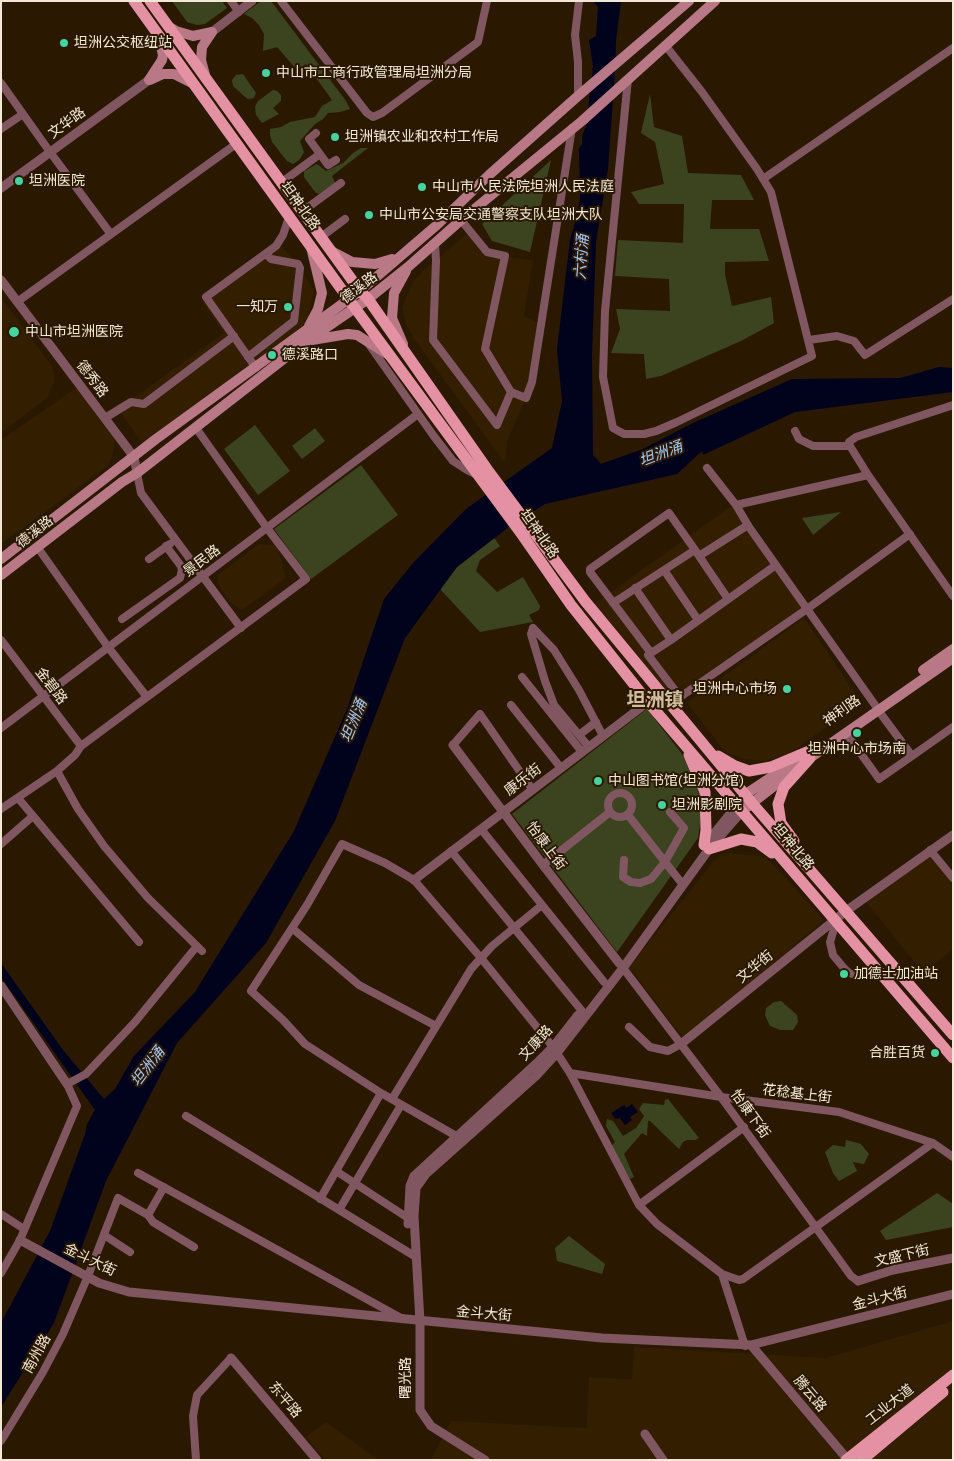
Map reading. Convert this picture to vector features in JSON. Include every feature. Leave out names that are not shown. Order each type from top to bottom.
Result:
[{"type":"main road","name":"坦神北路","points":[[134,1],[390,356],[483,472]]},
{"type":"main road","name":"坦神北路","points":[[150,1],[331,251],[368,299],[483,472],[527,533],[571,605],[648,702],[953,1058]]},
{"type":"main road","name":"德溪路","points":[[352,304],[360,290],[438,224],[489,175],[689,1]]},
{"type":"main road","name":"德溪路","points":[[1,559],[222,391],[306,337],[352,304],[368,299],[582,121],[715,1]]},
{"type":"main road","points":[[168,26],[176,31],[194,36],[212,32]]},
{"type":"main road","points":[[206,78],[200,54],[202,47],[212,32]]},
{"type":"main road","points":[[150,80],[162,60],[162,50],[158,35]]},
{"type":"main road","points":[[150,80],[163,74],[174,74],[193,84]]},
{"type":"main road","points":[[311,246],[322,293],[306,337],[357,335],[390,356]]},
{"type":"main road","points":[[331,251],[352,262],[375,264],[398,257]]},
{"type":"main road","points":[[408,267],[394,293],[392,318],[411,363]]},
{"type":"main road","name":"德溪路","points":[[1,575],[196,428],[306,337]]},
{"type":"main road","name":"坦神北路","points":[[527,533],[708,750],[953,1035]]},
{"type":"main road","name":"神利路","points":[[739,808],[749,798],[876,708],[953,649]]},
{"type":"main road","points":[[708,750],[735,766],[749,771],[771,767],[810,755],[846,733],[876,708],[953,658]]},
{"type":"main road","points":[[681,740],[706,792],[707,847],[742,839],[757,842],[790,866]]},
{"type":"main road","points":[[808,867],[797,845],[781,823],[778,804],[784,787],[810,755]]},
{"type":"main road","name":"工业大道","points":[[847,1460],[953,1375]]},
{"type":"main road","name":"工业大道","points":[[862,1460],[953,1384]]},
{"type":"street","points":[[230,1],[238,12]]},
{"type":"street","points":[[212,32],[252,1]]},
{"type":"street","points":[[281,1],[366,113],[373,116],[382,113],[478,42],[487,1]]},
{"type":"street","points":[[578,96],[578,62],[575,35],[579,1]]},
{"type":"street","points":[[625,83],[606,302],[603,377],[613,428],[624,434],[644,434],[656,431],[812,356],[771,192],[764,179],[702,92],[665,45]]},
{"type":"street","points":[[764,179],[953,48]]},
{"type":"street","name":"文华路","points":[[1,188],[150,80]]},
{"type":"street","points":[[1,83],[110,233]]},
{"type":"street","points":[[1,129],[23,114]]},
{"type":"street","points":[[461,220],[487,252],[504,256],[485,349],[511,392],[526,398],[532,382],[572,128]]},
{"type":"street","points":[[316,134],[309,139],[328,165],[336,160]]},
{"type":"street","points":[[17,302],[110,233],[236,144]]},
{"type":"street","points":[[282,182],[320,154]]},
{"type":"street","points":[[302,211],[341,183]]},
{"type":"street","points":[[256,368],[206,297],[276,246],[283,235],[289,217]]},
{"type":"street","points":[[321,237],[345,219]]},
{"type":"street","points":[[435,243],[433,340],[497,425],[511,392]]},
{"type":"street","points":[[248,357],[294,321],[300,268],[298,264],[271,259],[266,254]]},
{"type":"street","name":"德秀路","points":[[1,280],[134,457],[137,473]]},
{"type":"street","points":[[809,340],[837,336],[854,341],[865,355],[953,299]]},
{"type":"street","points":[[105,418],[132,402],[144,404],[234,336]]},
{"type":"street","points":[[365,340],[453,460],[467,470],[483,472]]},
{"type":"street","points":[[953,405],[856,437],[849,442],[868,475],[953,596]]},
{"type":"street","name":"景民路","points":[[1,728],[418,414]]},
{"type":"street","points":[[1,809],[57,772],[75,755],[81,746],[306,579],[196,428]]},
{"type":"street","points":[[796,431],[799,439],[812,446],[850,446]]},
{"type":"street","points":[[707,468],[736,505],[876,708],[912,756]]},
{"type":"street","points":[[137,473],[141,493],[241,628]]},
{"type":"street","points":[[736,505],[868,475]]},
{"type":"street","points":[[651,653],[590,572],[590,569],[669,513],[728,599]]},
{"type":"street","points":[[613,603],[664,570],[748,525]]},
{"type":"street","points":[[670,704],[807,609],[910,534]]},
{"type":"street","points":[[149,559],[175,539]]},
{"type":"street","points":[[122,619],[180,578],[181,566],[166,546]]},
{"type":"street","points":[[38,548],[108,647],[147,698]]},
{"type":"street","points":[[680,697],[648,655],[776,565]]},
{"type":"street","points":[[664,570],[698,620]]},
{"type":"street","points":[[635,588],[671,640]]},
{"type":"street","points":[[154,596],[162,607]]},
{"type":"street","points":[[586,749],[579,735],[554,705],[544,681],[531,634],[533,628],[554,650],[579,690],[603,736]]},
{"type":"street","name":"金碧路","points":[[1,640],[81,746]]},
{"type":"street","points":[[522,677],[586,749]]},
{"type":"street","name":"康乐街","points":[[414,880],[648,702]]},
{"type":"street","points":[[511,705],[561,768]]},
{"type":"street","points":[[453,745],[480,714],[532,789]]},
{"type":"street","points":[[579,735],[596,722]]},
{"type":"street","points":[[846,733],[879,779],[953,727]]},
{"type":"street","name":"怡康上街","points":[[453,745],[621,965]]},
{"type":"street","points":[[57,772],[78,809],[104,846],[148,898],[200,948],[86,1074],[66,1084]]},
{"type":"street","points":[[610,812],[611,798],[616,794],[624,794],[632,800],[632,808],[628,815]]},
{"type":"street","points":[[18,798],[139,942]]},
{"type":"street","points":[[413,1256],[416,1188],[426,1174],[536,1076],[621,965],[707,847],[739,808]]},
{"type":"street","points":[[543,865],[610,812]]},
{"type":"street","points":[[610,812],[622,816],[628,815]]},
{"type":"street","points":[[624,860],[623,877],[631,882],[640,883],[651,879],[665,862],[684,828],[670,812]]},
{"type":"street","points":[[628,815],[680,881]]},
{"type":"street","points":[[1,844],[33,816]]},
{"type":"street","points":[[481,829],[604,982]]},
{"type":"street","name":"文华街","points":[[681,1044],[837,922],[846,911],[953,834]]},
{"type":"street","points":[[467,1137],[458,1137],[400,1105],[305,1044],[251,990],[292,928],[342,844],[385,863],[414,880],[481,958],[555,1050],[570,1073],[639,1205],[657,1224],[722,1274],[739,1280],[743,1279],[933,1143]]},
{"type":"street","name":"文康路","points":[[413,1256],[408,1213],[410,1186],[414,1176],[555,1050],[604,982],[621,965],[680,881],[707,847]]},
{"type":"street","points":[[930,850],[953,878]]},
{"type":"street","points":[[451,851],[582,1011]]},
{"type":"street","points":[[392,1099],[471,969],[492,946],[542,905]]},
{"type":"street","points":[[837,922],[830,942],[833,954],[843,967],[849,973],[856,975],[868,976],[880,972]]},
{"type":"street","points":[[292,928],[358,985],[436,1026]]},
{"type":"street","name":"怡康下街","points":[[621,965],[744,1127],[817,1227],[850,1276],[858,1281]]},
{"type":"street","points":[[1,986],[66,1084],[78,1106],[20,1240],[1,1273]]},
{"type":"street","points":[[629,1027],[650,1048],[668,1051],[681,1044]]},
{"type":"street","name":"花稔基上街","points":[[570,1073],[721,1097],[839,1112],[933,1143],[953,1157]]},
{"type":"street","points":[[320,1198],[381,1093]]},
{"type":"street","points":[[339,1210],[400,1105]]},
{"type":"street","points":[[186,1116],[413,1256]]},
{"type":"street","points":[[639,1205],[744,1127]]},
{"type":"street","points":[[336,1171],[386,1204],[408,1213]]},
{"type":"street","points":[[138,1173],[403,1319]]},
{"type":"street","points":[[164,1187],[148,1215],[153,1222],[194,1247]]},
{"type":"street","name":"南州路","points":[[1,1441],[47,1364],[62,1334],[88,1276],[118,1198],[148,1215]]},
{"type":"street","points":[[1,1214],[24,1229]]},
{"type":"street","points":[[104,1235],[130,1252]]},
{"type":"street","name":"金斗大街","points":[[20,1240],[99,1283],[128,1292],[602,1338],[748,1346],[953,1294]]},
{"type":"street","name":"曙光路","points":[[413,1256],[420,1410],[431,1426],[485,1460]]},
{"type":"street","name":"文盛下街","points":[[858,1281],[893,1270],[953,1258]]},
{"type":"street","points":[[722,1274],[748,1346]]},
{"type":"street","name":"腾云路","points":[[748,1346],[847,1460]]},
{"type":"street","points":[[196,1460],[193,1416],[197,1395],[231,1358]]},
{"type":"street","name":"东平路","points":[[231,1358],[317,1460]]},
{"type":"street","points":[[645,1434],[663,1460]]},
{"type":"shaded area","points":[[469,232],[489,255],[533,260],[524,316],[541,324],[526,398],[507,441],[505,463],[415,340],[406,325],[402,307],[413,282],[424,270]]},
{"type":"shaded area","points":[[282,246],[300,268],[314,290],[307,323],[142,443],[118,409],[224,333],[203,303]]},
{"type":"shaded area","name":"中山市坦洲医院","points":[[1,297],[52,366],[54,382],[47,398],[1,433]]},
{"type":"shaded area","points":[[80,385],[116,433],[112,457],[108,466],[1,544],[1,440]]},
{"type":"shaded area","points":[[736,505],[807,609],[670,704],[590,607],[727,509]]},
{"type":"shaded area","points":[[259,544],[277,545],[286,578],[242,610],[232,604],[222,591],[218,583],[218,575]]},
{"type":"shaded area","points":[[804,618],[861,702],[789,754],[765,761],[744,759],[725,752],[687,703]]},
{"type":"shaded area","points":[[930,850],[953,878],[953,949],[923,973],[864,899]]},
{"type":"shaded area","points":[[723,853],[760,856],[770,861],[824,920],[684,1039],[629,967],[714,861]]},
{"type":"shaded area","points":[[953,1321],[953,1460],[431,1460],[451,1421],[587,1428],[589,1377],[632,1379],[634,1347],[826,1358]]},
{"type":"shaded area","points":[[326,1422],[379,1460],[325,1460],[306,1437]]},
{"type":"green space","points":[[172,1],[222,1],[227,8],[205,24],[197,25],[187,22]]},
{"type":"green space","points":[[261,1],[271,1],[350,109],[328,113],[315,124],[300,141],[304,152],[300,159],[293,164],[287,161],[272,142],[270,129],[281,127],[290,122],[315,117],[322,106],[332,100],[306,64],[297,70],[277,47],[263,51],[264,34],[252,18],[244,14]]},
{"type":"green space","points":[[243,74],[256,93],[254,98],[248,99],[233,86],[232,80],[236,75]]},
{"type":"green space","points":[[273,90],[281,95],[281,101],[273,108],[279,114],[262,123],[256,115],[255,107],[258,101]]},
{"type":"green space","points":[[650,94],[654,127],[682,136],[688,173],[741,175],[754,200],[712,200],[710,229],[759,229],[769,261],[725,262],[725,274],[732,306],[771,297],[774,323],[741,341],[661,376],[646,379],[644,354],[611,353],[620,329],[616,309],[670,311],[669,279],[615,276],[618,240],[683,243],[684,204],[639,204],[631,192],[664,184],[655,142],[641,133]]},
{"type":"green space","points":[[361,148],[368,148],[332,176],[335,183],[319,194],[315,192],[304,177],[304,171],[317,164],[326,171],[343,163]]},
{"type":"green space","points":[[551,160],[530,252],[492,241],[482,224]]},
{"type":"green space","points":[[255,425],[290,471],[258,495],[224,449]]},
{"type":"green space","points":[[315,428],[325,441],[302,459],[292,446]]},
{"type":"green space","points":[[361,465],[398,515],[311,579],[274,529]]},
{"type":"green space","points":[[841,512],[813,535],[802,518]]},
{"type":"green space","points":[[494,538],[500,546],[480,560],[476,571],[497,592],[523,577],[540,606],[539,610],[529,615],[533,622],[480,632],[440,589],[457,567]]},
{"type":"green space","points":[[647,709],[682,754],[700,797],[701,817],[698,838],[617,952],[512,814]]},
{"type":"green space","points":[[781,1001],[797,1015],[798,1022],[793,1030],[780,1030],[770,1026],[765,1015],[766,1008],[774,1002]]},
{"type":"green space","points":[[668,1099],[699,1138],[683,1142],[679,1149],[648,1121],[647,1136],[642,1133],[624,1154],[634,1177],[630,1179],[613,1152],[611,1146],[615,1142],[606,1126],[607,1119],[613,1121],[623,1136],[636,1128],[641,1121],[644,1116],[639,1109],[643,1103],[664,1105],[665,1100]]},
{"type":"green space","points":[[846,1140],[861,1144],[869,1154],[864,1164],[853,1162],[857,1171],[839,1181],[833,1173],[825,1152],[833,1145],[845,1147]]},
{"type":"green space","points":[[937,1193],[953,1204],[953,1227],[886,1240],[880,1231]]},
{"type":"green space","points":[[569,1236],[605,1264],[602,1274],[557,1261],[555,1248]]},
{"type":"water","points":[[593,1],[621,1],[616,41],[608,169],[596,242],[592,355],[593,455],[601,464],[643,449],[693,423],[792,379],[900,378],[939,367],[953,368],[953,392],[795,412],[703,455],[702,451],[677,474],[545,504],[514,523],[457,567],[405,638],[335,821],[266,943],[177,1043],[106,1181],[54,1323],[1,1407],[1,1323],[50,1231],[87,1124],[95,1110],[1,977],[1,963],[63,1050],[104,1099],[115,1089],[134,1056],[195,992],[294,831],[347,709],[384,599],[413,563],[466,509],[552,448],[562,401],[557,349],[570,240],[580,199],[579,148],[582,144],[582,136],[586,126],[593,66],[589,40],[596,36],[598,7]]},
{"type":"water","points":[[632,1104],[638,1112],[630,1117],[632,1120],[625,1125],[620,1118],[615,1119],[611,1113],[624,1105],[626,1108]]},
{"type":"place","name":"坦洲公交枢纽站","points":[[64,43]]},
{"type":"place","name":"中山市工商行政管理局坦洲分局","points":[[266,73]]},
{"type":"place","name":"坦洲镇农业和农村工作局","points":[[335,137]]},
{"type":"place","name":"坦洲医院","points":[[19,181]]},
{"type":"place","name":"中山市人民法院坦洲人民法庭","points":[[422,187]]},
{"type":"place","name":"中山市公安局交通警察支队坦洲大队","points":[[369,215]]},
{"type":"place","name":"一知万","points":[[288,307]]},
{"type":"place","name":"中山市坦洲医院","points":[[14,332]]},
{"type":"place","name":"德溪路口","points":[[272,355]]},
{"type":"place","name":"坦洲中心市场","points":[[787,689]]},
{"type":"place","name":"坦洲中心市场南","points":[[857,733]]},
{"type":"place","name":"中山图书馆(坦洲分馆)","points":[[598,781]]},
{"type":"place","name":"坦洲影剧院","points":[[662,805]]},
{"type":"place","name":"加德士加油站","points":[[844,974]]},
{"type":"place","name":"合胜百货","points":[[935,1053]]},
{"type":"district","name":"坦洲镇","points":[[655,700]]},
{"type":"water label","name":"六村涌","points":[[582,257]]},
{"type":"water label","name":"坦洲涌","points":[[661,454]]},
{"type":"water label","name":"坦洲涌","points":[[354,721]]},
{"type":"water label","name":"坦洲涌","points":[[148,1067]]}]
